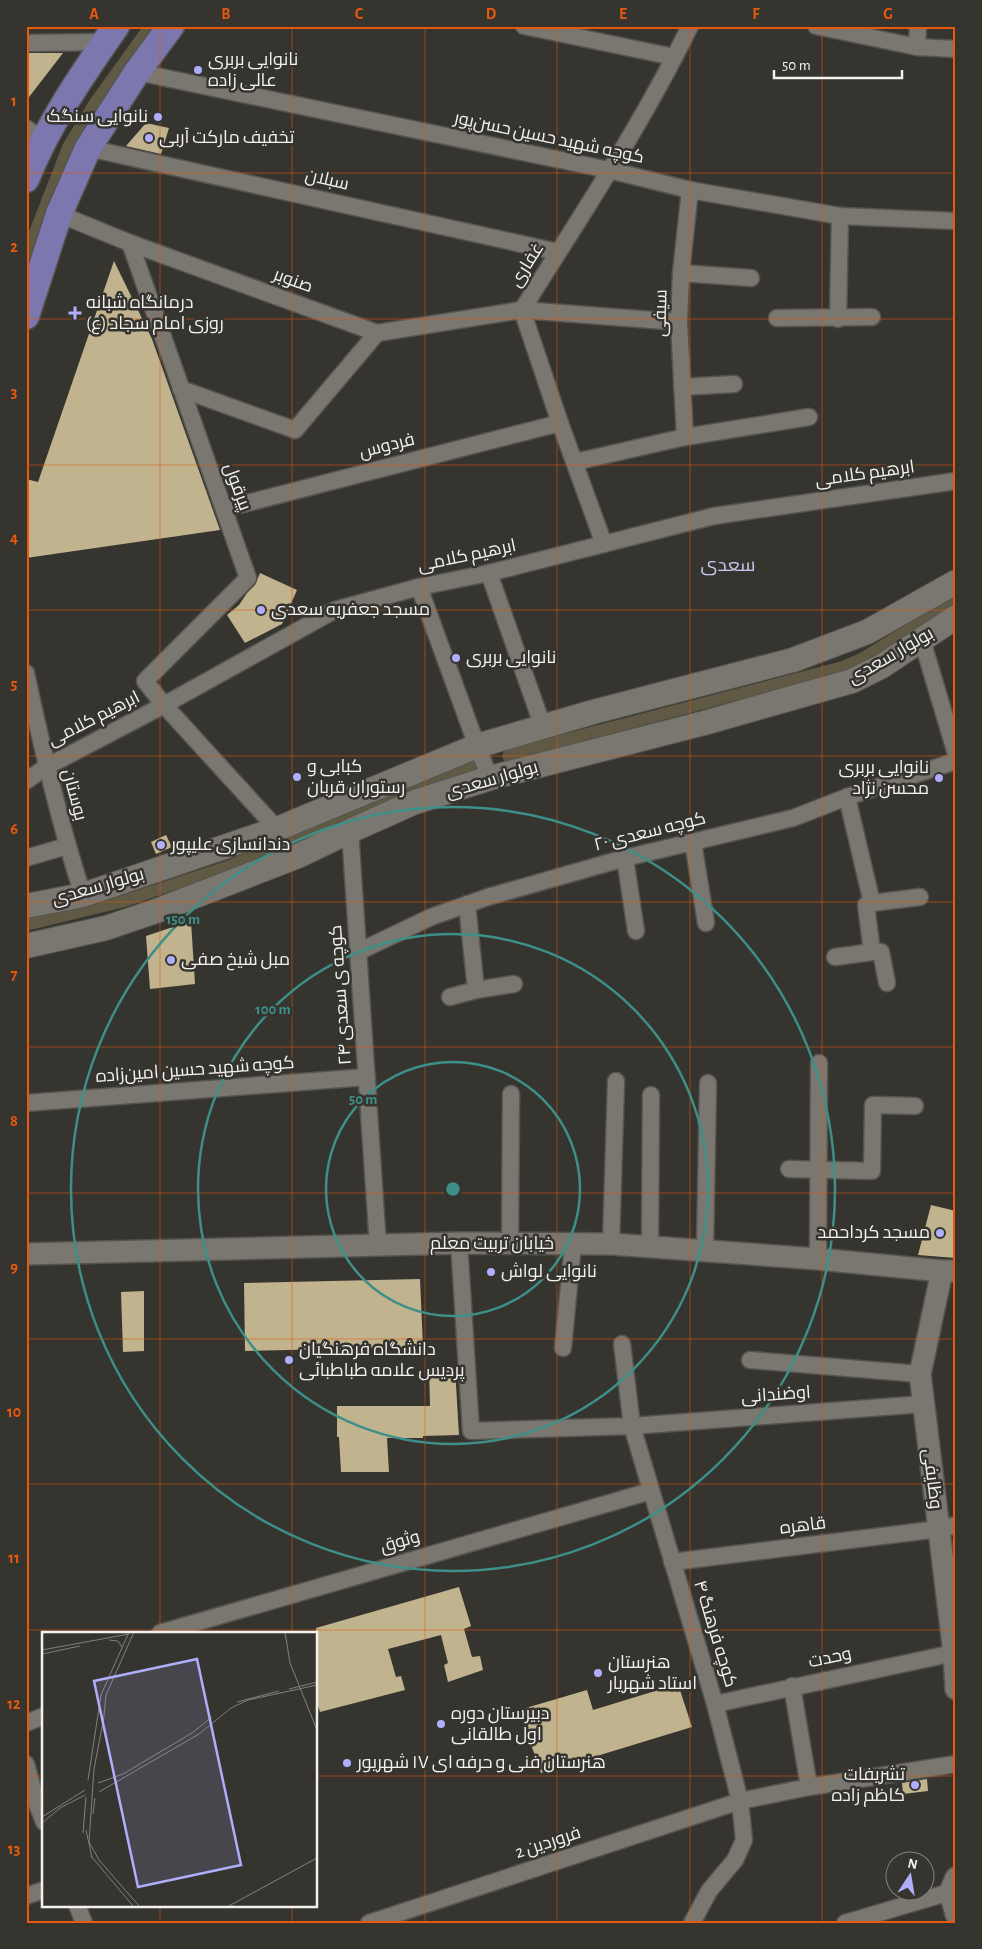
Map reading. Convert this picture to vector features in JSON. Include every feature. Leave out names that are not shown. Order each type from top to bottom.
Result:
[{"type":"main road","points":[[26,316],[58,214],[88,148],[136,72],[171,26]]},
{"type":"main road","points":[[26,179],[34,134],[110,34]]},
{"type":"main road","name":"بولوار سعدی","points":[[26,906],[83,895],[277,829],[477,746],[793,660],[867,632],[956,582]]},
{"type":"main road","name":"بولوار سعدی","points":[[26,946],[106,928],[159,910],[298,856],[415,802],[490,778],[722,718],[852,681],[882,666],[956,617]]},
{"type":"street","points":[[524,26],[674,57]]},
{"type":"street","name":"غفاری","points":[[604,544],[560,423],[522,310],[609,170],[690,26]]},
{"type":"street","points":[[816,26],[917,48],[956,49]]},
{"type":"street","points":[[917,48],[918,26]]},
{"type":"street","points":[[26,43],[110,34]]},
{"type":"street","name":"کوچه شهید حسین حسن‌پور","points":[[136,72],[609,170],[690,190],[840,216],[956,221]]},
{"type":"street","name":"سبلان","points":[[88,148],[558,252]]},
{"type":"street","name":"سیفی","points":[[685,437],[679,322],[690,190]]},
{"type":"street","name":"صنوبر","points":[[58,214],[130,243],[377,333],[522,310],[679,322]]},
{"type":"street","points":[[838,319],[840,216]]},
{"type":"street","name":"پیرقول","points":[[130,243],[248,578],[145,681],[164,705]]},
{"type":"street","points":[[682,273],[751,278]]},
{"type":"street","points":[[777,318],[872,318]]},
{"type":"street","points":[[181,389],[295,430],[377,333]]},
{"type":"street","points":[[682,386],[734,384]]},
{"type":"street","points":[[575,462],[685,437],[809,417]]},
{"type":"street","name":"فردوس","points":[[224,509],[560,423]]},
{"type":"street","name":"ابرهیم کلامی","points":[[26,781],[46,767],[164,705],[335,610],[419,587],[489,573],[714,516],[956,482]]},
{"type":"street","points":[[489,573],[543,727]]},
{"type":"street","points":[[419,587],[490,778]]},
{"type":"street","points":[[922,640],[956,754]]},
{"type":"street","name":"بوستان","points":[[26,673],[46,767],[67,846],[83,895]]},
{"type":"street","points":[[164,705],[277,829]]},
{"type":"street","name":"کوچه سعدی ۲۰","points":[[358,952],[431,918],[488,897],[625,858],[793,818],[847,797],[956,760]]},
{"type":"street","points":[[847,797],[872,904]]},
{"type":"street","name":"کوچه ی سعدی ۲۴","points":[[350,831],[378,1246]]},
{"type":"street","points":[[693,842],[706,923]]},
{"type":"street","points":[[26,858],[67,846]]},
{"type":"street","points":[[625,858],[636,931]]},
{"type":"street","points":[[872,952],[866,905],[920,897]]},
{"type":"street","points":[[467,904],[476,990]]},
{"type":"street","points":[[835,957],[881,952],[887,983]]},
{"type":"street","points":[[450,998],[476,990],[514,984]]},
{"type":"street","points":[[818,1259],[819,1063]]},
{"type":"street","name":"کوچه شهید حسین امین‌زاده","points":[[26,1103],[367,1077]]},
{"type":"street","points":[[611,1244],[616,1081]]},
{"type":"street","points":[[705,1250],[708,1083]]},
{"type":"street","points":[[510,1242],[511,1094]]},
{"type":"street","points":[[650,1246],[651,1095]]},
{"type":"street","points":[[789,1169],[872,1171],[873,1105],[915,1106]]},
{"type":"street","name":"خیابان تربیت معلم","points":[[26,1254],[510,1242],[650,1246],[949,1271]]},
{"type":"street","name":"اوضندانی","points":[[459,1243],[471,1431],[632,1426],[923,1404]]},
{"type":"street","points":[[563,1348],[573,1244]]},
{"type":"street","name":"وظایفی","points":[[949,1271],[920,1374],[923,1404],[947,1527],[956,1689]]},
{"type":"street","name":"کوچه فرهنگ ۴","points":[[622,1344],[632,1426],[714,1704],[740,1800],[744,1840],[735,1860],[709,1891],[692,1923]]},
{"type":"street","points":[[750,1360],[920,1374]]},
{"type":"street","name":"وثوق","points":[[163,1632],[651,1490]]},
{"type":"street","name":"قاهره","points":[[672,1562],[947,1527]]},
{"type":"street","name":"وحدت","points":[[714,1704],[954,1653]]},
{"type":"street","points":[[792,1686],[809,1787]]},
{"type":"street","points":[[26,1723],[42,1717]]},
{"type":"street","points":[[26,1764],[42,1817]]},
{"type":"street","name":"فروردین 2","points":[[369,1923],[740,1800],[956,1764]]},
{"type":"street","points":[[845,1923],[954,1887],[956,1914]]},
{"type":"street","points":[[26,1896],[42,1891]]},
{"type":"street","points":[[76,1906],[84,1923]]},
{"type":"shaded area","points":[[143,26],[159,26],[26,283],[26,239],[63,144],[89,101]]},
{"type":"shaded area","points":[[956,593],[956,605],[865,662],[844,672],[509,761],[504,761],[502,756],[504,751],[514,747],[842,661],[860,653]]},
{"type":"shaded area","points":[[470,760],[475,762],[479,768],[469,776],[238,869],[125,907],[26,931],[26,919],[120,896],[229,860]]},
{"type":"building","points":[[26,53],[63,53],[26,101]]},
{"type":"building","name":"تخفیف مارکت آربی","points":[[146,123],[169,128],[161,154],[126,146]]},
{"type":"building","points":[[114,261],[152,339],[220,530],[26,558],[26,479],[38,482]]},
{"type":"building","name":"مسجد جعفریه سعدی","points":[[260,573],[297,590],[282,624],[245,643],[227,615],[239,605],[255,585]]},
{"type":"building","name":"دندانسازی علیپور","points":[[166,835],[172,847],[156,854],[151,842]]},
{"type":"building","name":"مبل شیخ صفی","points":[[191,921],[195,984],[150,989],[146,936]]},
{"type":"building","name":"مسجد کرداحمد","points":[[931,1205],[956,1211],[956,1258],[918,1255]]},
{"type":"building","points":[[420,1279],[423,1347],[245,1351],[244,1283]]},
{"type":"building","points":[[144,1291],[144,1351],[123,1352],[121,1292]]},
{"type":"building","points":[[429,1368],[455,1368],[459,1435],[387,1438],[389,1472],[341,1472],[339,1437],[337,1437],[337,1406],[430,1406]]},
{"type":"building","points":[[459,1587],[471,1626],[464,1629],[472,1657],[480,1656],[483,1670],[448,1682],[444,1665],[448,1663],[441,1635],[388,1649],[396,1677],[401,1676],[405,1690],[320,1712],[318,1706],[318,1632],[316,1632],[316,1628]]},
{"type":"building","points":[[678,1684],[692,1727],[541,1773],[519,1710],[587,1690],[593,1710]]},
{"type":"building","name":"تشریفات کاظم زاده","points":[[927,1779],[928,1791],[903,1794],[902,1783]]},
{"type":"place","name":"نانوایی بربری عالی زاده","points":[[198,70]]},
{"type":"place","name":"نانوایی سنگک","points":[[158,117]]},
{"type":"place","name":"تخفیف مارکت آربی","points":[[149,138]]},
{"type":"place","name":"درمانگاه شبانه روزی امام سجاد (ع)","points":[[75,313]]},
{"type":"place","name":"مسجد جعفریه سعدی","points":[[261,610]]},
{"type":"place","name":"نانوایی بربری","points":[[456,658]]},
{"type":"place","name":"کبابی و رستوران قربان","points":[[297,777]]},
{"type":"place","name":"نانوایی بربری محسن نژاد","points":[[939,778]]},
{"type":"place","name":"دندانسازی علیپور","points":[[161,845]]},
{"type":"place","name":"مبل شیخ صفی","points":[[171,960]]},
{"type":"place","name":"مسجد کرداحمد","points":[[940,1233]]},
{"type":"place","name":"نانوایی لواش","points":[[491,1272]]},
{"type":"place","name":"دانشگاه فرهنگیان پردیس علامه طباطبائی","points":[[289,1360]]},
{"type":"place","name":"هنرستان استاد شهریار","points":[[598,1673]]},
{"type":"place","name":"دبیرستان دوره اول طالقانی","points":[[441,1724]]},
{"type":"place","name":"هنرستان فنی و حرفه ای ۱۷ شهریور","points":[[347,1763]]},
{"type":"place","name":"تشریفات کاظم زاده","points":[[915,1785]]},
{"type":"district","name":"سعدی","points":[[728,565]]}]
